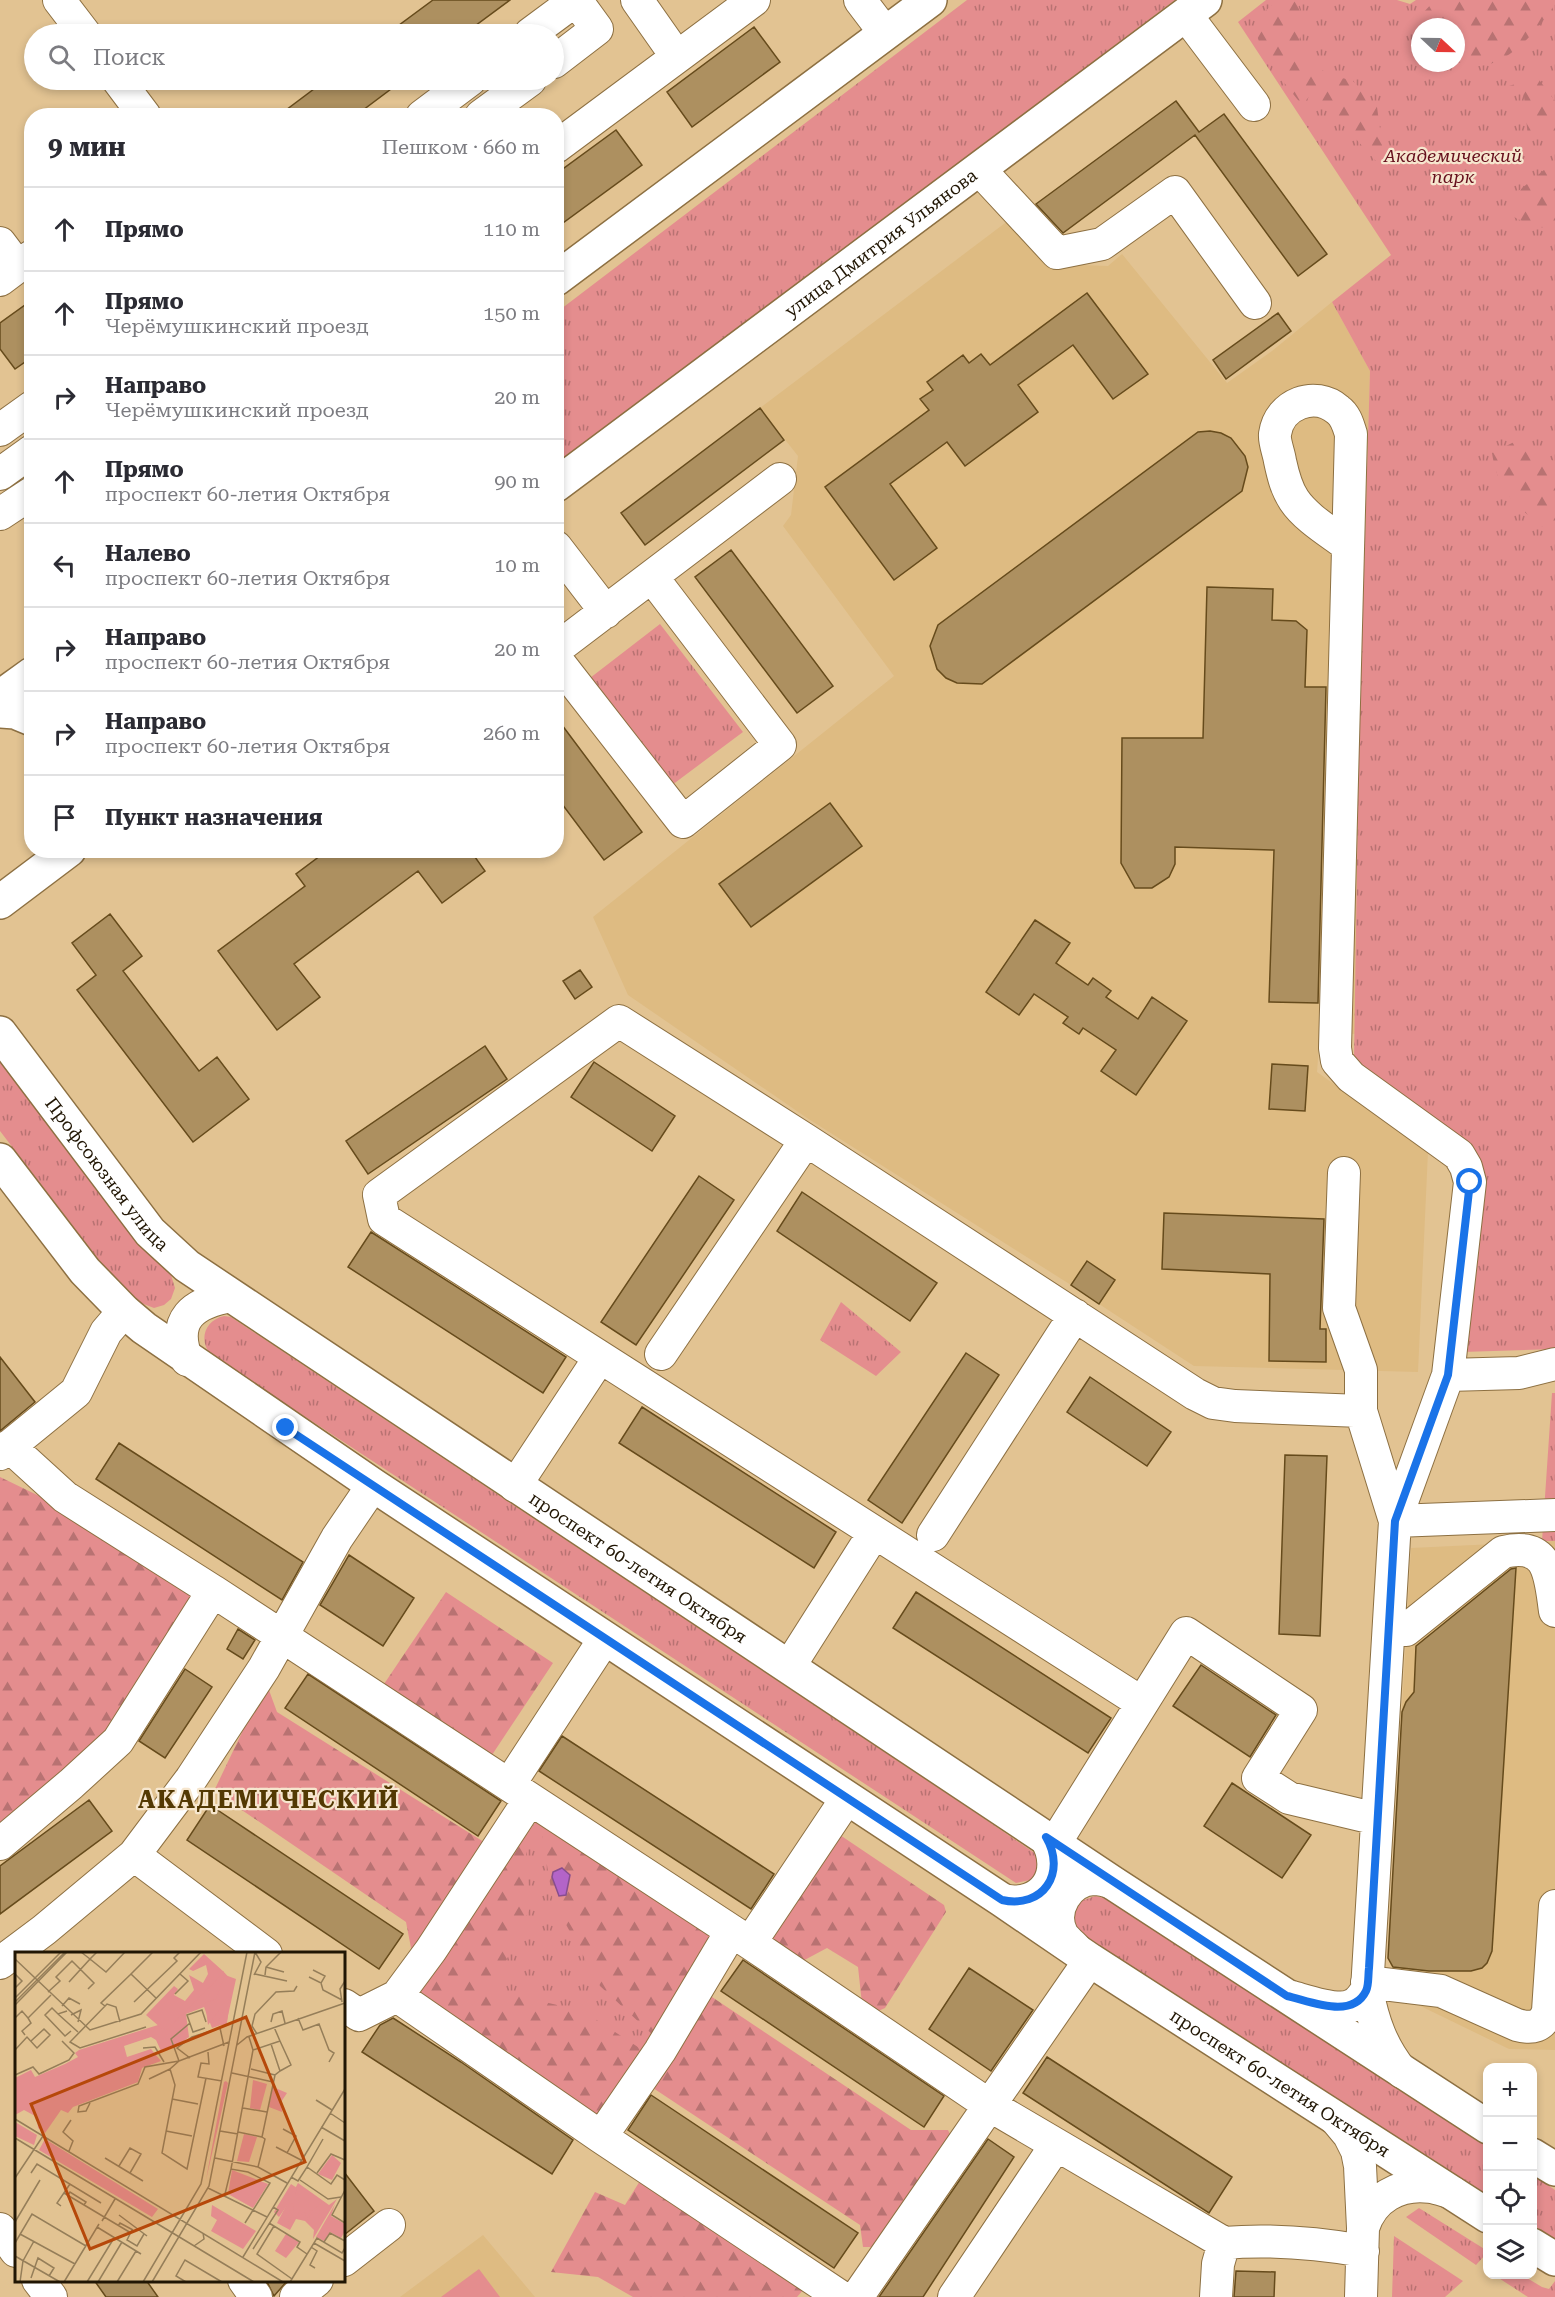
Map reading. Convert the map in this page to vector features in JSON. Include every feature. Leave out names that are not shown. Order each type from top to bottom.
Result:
[{"type":"main road","points":[[564,273],[930,0]]},
{"type":"main road","name":"улица Дмитрия Ульянова","points":[[564,479],[1196,7]]},
{"type":"main road","points":[[0,697],[24,680]]},
{"type":"main road","points":[[0,711],[15,712],[24,716]]},
{"type":"main road","points":[[0,902],[58,858]]},
{"type":"main road","name":"Профсоюзная улица","points":[[0,1033],[150,1232],[186,1266],[231,1296]]},
{"type":"main road","points":[[0,1160],[85,1271],[124,1311],[187,1360]]},
{"type":"main road","name":"проспект 60-летия Октября","points":[[231,1296],[1113,1883],[1483,2124]]},
{"type":"main road","name":"проспект 60-летия Октября","points":[[187,1360],[1083,1954],[1483,2213]]},
{"type":"main road","points":[[1537,2158],[1555,2169]]},
{"type":"main road","points":[[1537,2248],[1555,2259]]},
{"type":"street","points":[[59,0],[77,24]]},
{"type":"street","points":[[544,24],[576,0],[597,29],[564,54]]},
{"type":"street","points":[[637,0],[677,57]]},
{"type":"street","points":[[564,141],[754,0]]},
{"type":"street","points":[[860,0],[885,33]]},
{"type":"street","points":[[1196,7],[1254,105]]},
{"type":"street","points":[[126,90],[139,108]]},
{"type":"street","points":[[432,108],[457,90]]},
{"type":"street","points":[[492,108],[516,90]]},
{"type":"street","points":[[979,169],[1057,253],[1102,244],[1175,192],[1255,303]]},
{"type":"street","points":[[0,430],[24,413]]},
{"type":"street","points":[[564,644],[780,479]]},
{"type":"street","points":[[0,514],[24,498]]},
{"type":"street","points":[[1347,545],[1335,1048],[1337,1061],[1351,1077],[1459,1155],[1466,1167],[1470,1182],[1448,1375],[1395,1521]]},
{"type":"street","points":[[564,557],[606,612]]},
{"type":"street","points":[[564,669],[683,822],[780,745],[651,577]]},
{"type":"street","points":[[1142,1703],[384,1219],[379,1196],[618,1022],[806,1140],[1195,1394],[1213,1403],[1235,1406],[1360,1411]]},
{"type":"street","points":[[661,1354],[806,1140]]},
{"type":"street","points":[[1344,1173],[1340,1308],[1361,1370],[1360,1411],[1395,1521],[1398,1629],[1377,1819],[1367,1986],[1378,2034],[1389,2055],[1403,2073]]},
{"type":"street","points":[[187,1360],[181,1344],[182,1328],[188,1314],[197,1306],[231,1296]]},
{"type":"street","points":[[124,1311],[106,1332],[76,1392],[5,1450],[65,1497],[284,1636],[740,1937],[989,2105],[1224,2243],[1257,2241],[1326,2245],[1363,2240]]},
{"type":"street","points":[[933,1535],[1075,1315]]},
{"type":"street","points":[[515,1486],[600,1357]]},
{"type":"street","points":[[1448,1375],[1519,1373],[1555,1364]]},
{"type":"street","points":[[1519,1373],[1555,1380]]},
{"type":"street","points":[[0,1963],[44,1930],[134,1855],[191,1779],[284,1636],[337,1538],[373,1485]]},
{"type":"street","points":[[1395,1521],[1555,1515]]},
{"type":"street","points":[[789,1667],[874,1533]]},
{"type":"street","points":[[1398,1629],[1503,1552],[1515,1549],[1528,1550],[1541,1559],[1550,1570],[1555,1611]]},
{"type":"street","points":[[0,1844],[118,1741],[213,1591]]},
{"type":"street","points":[[1002,1900],[1013,1902],[1035,1897],[1050,1880],[1054,1870],[1054,1858],[1050,1840],[1186,1633],[1301,1710],[1258,1778],[1289,1798],[1377,1819]]},
{"type":"street","points":[[349,2019],[397,1996],[430,1950],[605,1638]]},
{"type":"street","points":[[601,2137],[740,1937],[847,1798]]},
{"type":"street","points":[[134,1855],[265,1952]]},
{"type":"street","name":"проспект 60-летия Октября","points":[[1083,1954],[1062,1934],[1058,1916],[1063,1898],[1076,1884],[1095,1879],[1113,1883]]},
{"type":"street","points":[[1367,1986],[1441,1991],[1517,2025],[1528,2028],[1540,2025],[1546,2019],[1548,2011],[1555,1906]]},
{"type":"street","points":[[397,1996],[601,2137],[841,2296],[989,2105],[1083,1954]]},
{"type":"street","points":[[1287,1996],[1327,2006],[1346,2007],[1360,2000],[1367,1986]]},
{"type":"street","points":[[1331,2114],[1349,2135],[1357,2151],[1360,2166],[1363,2240],[1361,2297]]},
{"type":"street","points":[[954,2297],[1056,2145]]},
{"type":"street","points":[[1363,2240],[1368,2213],[1377,2201],[1410,2187],[1430,2187],[1454,2194]]},
{"type":"street","points":[[345,2259],[388,2225]]},
{"type":"street","points":[[0,2229],[15,2250]]},
{"type":"street","points":[[1216,2297],[1218,2264],[1224,2243]]},
{"type":"street","points":[[40,2282],[51,2297]]},
{"type":"street","points":[[245,2282],[256,2297]]},
{"type":"street","points":[[296,2297],[315,2282]]},
{"type":"shaded area","points":[[1017,214],[1054,264],[1108,266],[1122,254],[1227,383],[1272,351],[1332,302],[1370,371],[1359,738],[1355,1034],[1320,1032],[1317,1072],[1428,1151],[1418,1372],[1194,1366],[1099,1304],[1115,1280],[1087,1261],[1071,1285],[807,1118],[628,995],[593,917],[894,676],[783,526],[791,515],[798,456],[760,408]]},
{"type":"shaded area","points":[[1555,1541],[1555,2050],[1509,2049],[1406,1999],[1399,1971],[1391,1966],[1388,1958],[1411,1548]]},
{"type":"shaded area","points":[[562,1868],[570,1875],[566,1895],[559,1896],[552,1877],[553,1872]]},
{"type":"shaded area","points":[[483,2235],[535,2297],[400,2297]]},
{"type":"green space","points":[[967,0],[1175,0],[564,461],[564,307]]},
{"type":"green space","name":"Академический парк","points":[[1266,0],[1397,0],[1410,4],[1416,0],[1555,0],[1555,1349],[1462,1352],[1461,1138],[1354,1060],[1359,738],[1370,371],[1332,302],[1391,255],[1238,22]]},
{"type":"green space","points":[[1279,0],[1297,2],[1304,22],[1298,45],[1309,61],[1331,76],[1352,80],[1377,107],[1386,172],[1313,92],[1302,105],[1272,66],[1260,43],[1257,24],[1263,13]]},
{"type":"green space","points":[[1435,0],[1555,0],[1555,4],[1533,33],[1513,52],[1491,64],[1476,66],[1465,64],[1465,18],[1422,18],[1422,14]]},
{"type":"green space","points":[[1537,77],[1555,101],[1555,138],[1547,135],[1528,138],[1524,96],[1506,87]]},
{"type":"green space","points":[[1555,164],[1555,228],[1534,227],[1514,217],[1516,193],[1550,165]]},
{"type":"green space","points":[[1516,441],[1555,462],[1555,523],[1542,527],[1515,503],[1498,478],[1492,453]]},
{"type":"green space","points":[[660,624],[743,732],[672,785],[590,678]]},
{"type":"green space","points":[[0,1058],[142,1243],[171,1275],[175,1288],[171,1299],[164,1305],[154,1308],[141,1303],[105,1268],[0,1131]]},
{"type":"green space","points":[[841,1302],[901,1352],[876,1376],[820,1340]]},
{"type":"green space","points":[[224,1316],[231,1317],[982,1817],[1036,1854],[1038,1873],[1030,1880],[1016,1883],[211,1355],[205,1343],[206,1331],[212,1322]]},
{"type":"green space","points":[[1552,1393],[1555,1393],[1555,1541],[1542,1541]]},
{"type":"green space","points":[[0,1477],[62,1507],[198,1595],[105,1739],[0,1829]]},
{"type":"green space","points":[[446,1592],[553,1663],[490,1758],[382,1687]]},
{"type":"green space","points":[[266,1682],[277,1712],[487,1844],[412,1953],[406,1922],[214,1791]]},
{"type":"green space","points":[[539,1817],[718,1936],[597,2123],[416,1991]]},
{"type":"green space","points":[[539,1817],[718,1936],[654,2036],[600,1986],[553,1901]]},
{"type":"green space","points":[[834,1831],[944,1905],[946,1912],[885,2008],[876,2012],[862,2004],[858,1967],[827,1948],[797,1964],[760,1946]]},
{"type":"green space","points":[[525,1837],[530,1908],[493,1990],[583,2011],[644,2051],[597,2123],[416,1991]]},
{"type":"green space","points":[[1095,1896],[1104,1898],[1483,2143],[1483,2193],[1082,1934],[1076,1928],[1074,1913],[1081,1901]]},
{"type":"green space","points":[[709,1995],[911,2130],[948,2130],[954,2142],[882,2247],[863,2247],[860,2225],[650,2086]]},
{"type":"green space","points":[[643,2176],[805,2288],[797,2297],[633,2297],[598,2277],[551,2272],[595,2192],[625,2205]]},
{"type":"green space","points":[[1537,2178],[1555,2190],[1555,2239],[1537,2228]]},
{"type":"green space","points":[[1419,2208],[1483,2248],[1483,2257],[1476,2265],[1406,2217]]},
{"type":"green space","points":[[1394,2236],[1463,2281],[1445,2297],[1392,2297]]},
{"type":"green space","points":[[479,2269],[500,2297],[441,2297]]},
{"type":"green space","points":[[1500,2279],[1529,2279],[1549,2289],[1555,2281],[1555,2297],[1528,2297]]},
{"type":"building","points":[[433,0],[510,0],[478,24],[401,24]]},
{"type":"building","points":[[754,27],[780,62],[692,127],[667,92]]},
{"type":"building","points":[[313,90],[390,90],[366,108],[289,108]]},
{"type":"building","points":[[1176,101],[1199,132],[1224,114],[1327,254],[1298,276],[1195,135],[1063,233],[1036,204]]},
{"type":"building","points":[[616,130],[642,165],[564,222],[564,168]]},
{"type":"building","points":[[1087,293],[1148,374],[1113,399],[1073,345],[1018,385],[1038,412],[965,466],[947,442],[890,484],[937,548],[894,580],[825,487],[929,410],[920,399],[933,390],[927,382],[963,355],[969,363],[981,354],[990,365]]},
{"type":"building","points":[[24,306],[24,363],[15,369],[0,349],[0,323]]},
{"type":"building","points":[[1278,313],[1291,331],[1226,379],[1213,360]]},
{"type":"building","points":[[760,408],[784,440],[645,545],[621,513]]},
{"type":"building","points":[[1210,431],[1231,438],[1245,456],[1248,467],[1242,491],[982,684],[957,683],[946,678],[937,669],[930,646],[938,625],[1198,432]]},
{"type":"building","points":[[731,550],[833,686],[797,713],[695,577]]},
{"type":"building","points":[[1207,587],[1273,589],[1272,620],[1296,621],[1307,630],[1305,687],[1326,687],[1318,1003],[1269,1002],[1274,850],[1175,847],[1175,864],[1169,877],[1152,888],[1135,888],[1121,863],[1122,738],[1203,738]]},
{"type":"building","points":[[564,728],[642,832],[604,860],[564,807]]},
{"type":"building","points":[[830,803],[862,846],[751,927],[719,884]]},
{"type":"building","points":[[317,858],[476,858],[485,871],[442,903],[418,871],[294,964],[320,997],[277,1030],[218,951],[305,886],[296,874]]},
{"type":"building","points":[[110,914],[142,956],[123,971],[199,1071],[217,1057],[249,1099],[193,1142],[77,990],[96,975],[72,943]]},
{"type":"building","points":[[1035,920],[1070,943],[1056,963],[1088,985],[1093,978],[1111,991],[1106,997],[1138,1019],[1152,997],[1187,1021],[1136,1095],[1101,1071],[1116,1050],[1083,1028],[1079,1034],[1063,1023],[1068,1017],[1034,994],[1019,1015],[986,992]]},
{"type":"building","points":[[580,970],[592,987],[575,999],[563,981]]},
{"type":"building","points":[[485,1046],[507,1079],[368,1174],[346,1141]]},
{"type":"building","points":[[594,1062],[675,1116],[652,1151],[571,1097]]},
{"type":"building","points":[[1272,1064],[1308,1066],[1305,1111],[1269,1109]]},
{"type":"building","points":[[699,1176],[734,1200],[636,1345],[601,1322]]},
{"type":"building","points":[[802,1192],[937,1283],[910,1321],[777,1231]]},
{"type":"building","points":[[1164,1213],[1324,1219],[1320,1329],[1326,1329],[1326,1362],[1269,1361],[1270,1274],[1162,1269]]},
{"type":"building","points":[[371,1232],[566,1357],[543,1393],[348,1267]]},
{"type":"building","points":[[1087,1261],[1115,1280],[1099,1304],[1071,1285]]},
{"type":"building","points":[[966,1353],[999,1375],[902,1523],[868,1500]]},
{"type":"building","points":[[0,1357],[35,1402],[0,1431]]},
{"type":"building","points":[[1090,1377],[1171,1432],[1147,1466],[1067,1412]]},
{"type":"building","points":[[642,1407],[836,1532],[814,1568],[619,1443]]},
{"type":"building","points":[[119,1443],[303,1562],[282,1600],[96,1479]]},
{"type":"building","points":[[1285,1455],[1327,1456],[1320,1636],[1279,1634]]},
{"type":"building","points":[[349,1555],[414,1598],[383,1646],[320,1605]]},
{"type":"building","points":[[1516,1568],[1492,1951],[1482,1968],[1471,1971],[1429,1971],[1393,1967],[1388,1958],[1402,1712],[1414,1692],[1416,1646],[1511,1569]]},
{"type":"building","points":[[916,1592],[1111,1718],[1088,1753],[893,1628]]},
{"type":"building","points":[[238,1629],[255,1640],[243,1659],[227,1649]]},
{"type":"building","points":[[1201,1665],[1276,1715],[1250,1757],[1173,1706]]},
{"type":"building","points":[[185,1669],[212,1687],[165,1758],[139,1741]]},
{"type":"building","points":[[308,1674],[501,1801],[478,1836],[285,1708]]},
{"type":"building","points":[[562,1736],[774,1874],[751,1909],[539,1771]]},
{"type":"building","points":[[1232,1783],[1311,1835],[1282,1878],[1204,1826]]},
{"type":"building","points":[[89,1800],[112,1831],[0,1914],[0,1866]]},
{"type":"building","points":[[210,1805],[403,1934],[379,1969],[187,1840]]},
{"type":"building","points":[[743,1960],[944,2096],[924,2127],[721,1991]]},
{"type":"building","points":[[969,1968],[1033,2010],[991,2071],[929,2029]]},
{"type":"building","points":[[393,2018],[573,2140],[552,2174],[362,2052],[380,2025]]},
{"type":"building","points":[[1047,2057],[1232,2177],[1209,2213],[1023,2093]]},
{"type":"building","points":[[651,2095],[858,2233],[834,2268],[628,2130]]},
{"type":"building","points":[[988,2139],[1014,2157],[923,2297],[879,2297]]},
{"type":"building","points":[[345,2173],[374,2211],[345,2234]]},
{"type":"building","points":[[1236,2271],[1275,2272],[1274,2297],[1234,2297]]},
{"type":"building","points":[[95,2282],[147,2282],[158,2297],[106,2297]]},
{"type":"building","points":[[267,2282],[286,2282],[274,2296]]},
{"type":"district","name":"АКАДЕМИЧЕСКИЙ","points":[[269,1800]]},
{"type":"route","points":[[286,1428],[1002,1900],[1024,1901],[1044,1890],[1054,1870],[1054,1858],[1046,1837],[1287,1996],[1327,2006],[1346,2007],[1360,2000],[1367,1990],[1395,1521],[1448,1375],[1470,1182]]}]
